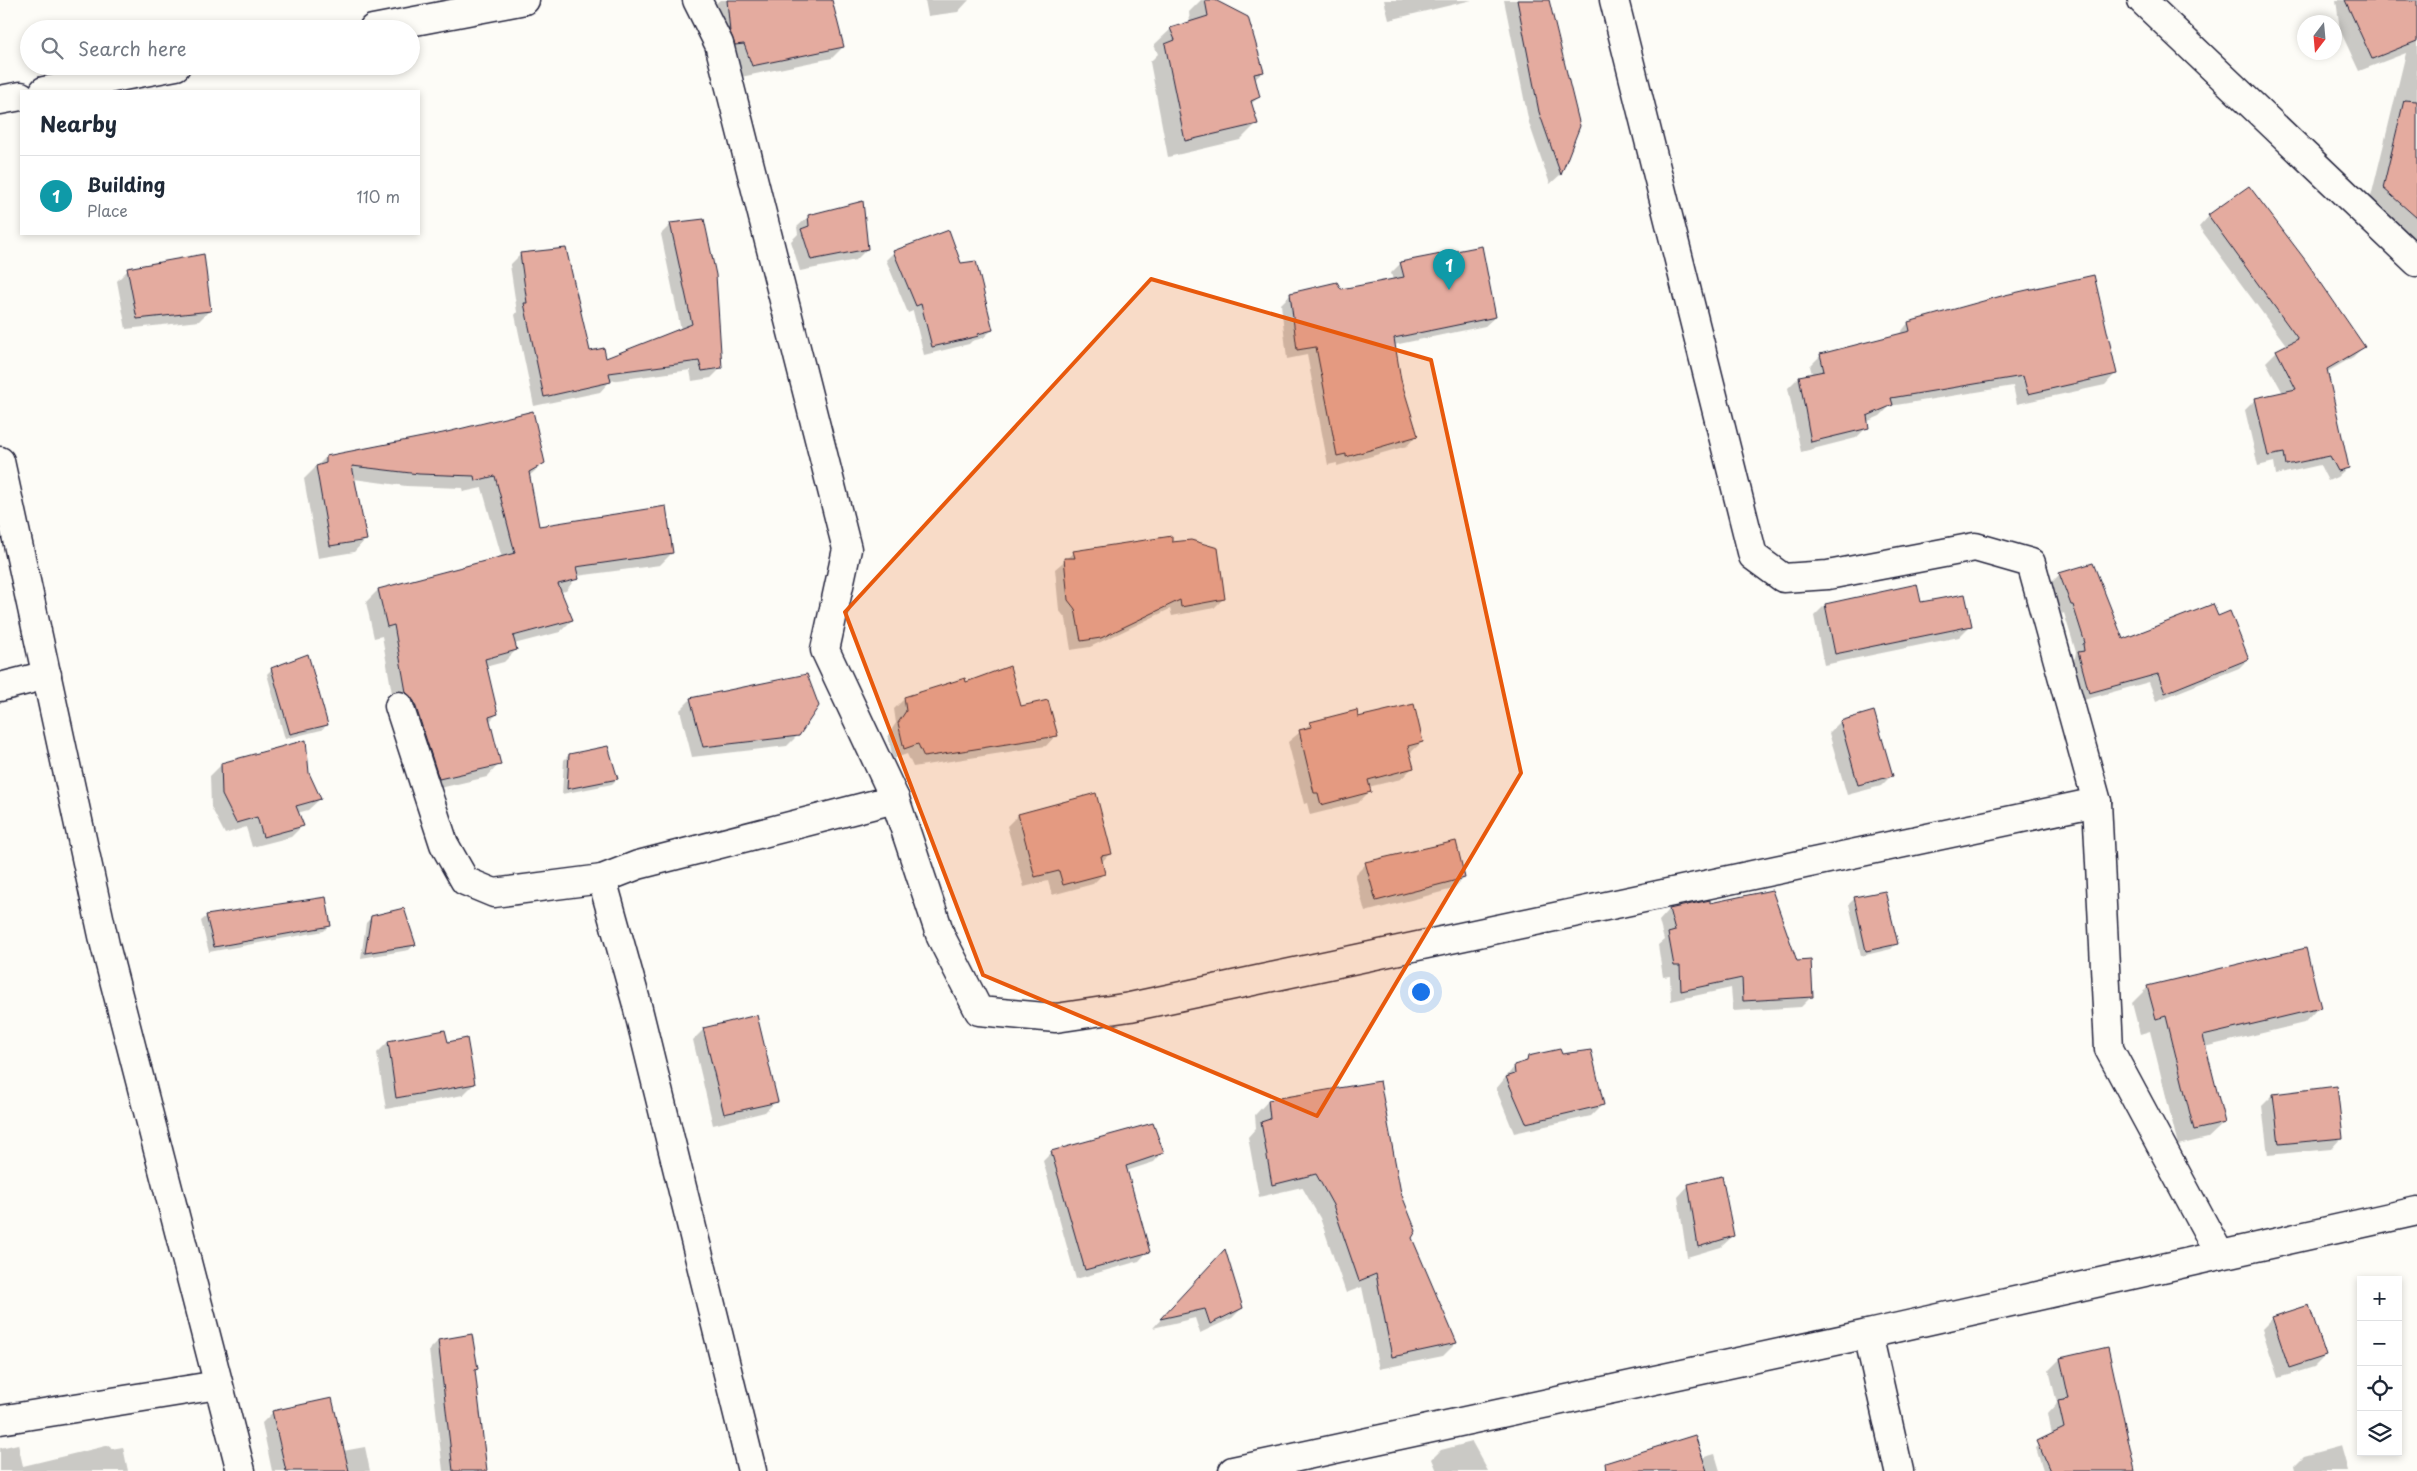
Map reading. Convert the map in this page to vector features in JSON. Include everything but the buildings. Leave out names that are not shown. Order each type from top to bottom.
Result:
[{"type":"street","points":[[394,20],[417,10],[525,0]]},
{"type":"street","points":[[697,0],[719,44],[847,549],[825,650],[895,799],[941,937],[979,1011],[1056,1018],[1140,1005],[2097,802]]},
{"type":"street","points":[[1614,0],[1753,556],[1783,578],[1828,576],[1975,547],[2031,564],[2097,802],[2109,1049],[2220,1255]]},
{"type":"street","points":[[2142,0],[2417,262]]},
{"type":"street","points":[[49,90],[128,75]]},
{"type":"street","points":[[0,100],[20,96]]},
{"type":"street","points":[[0,461],[105,945],[241,1471]]},
{"type":"street","points":[[0,688],[46,675]]},
{"type":"street","points":[[399,706],[444,844],[465,881],[494,893],[602,879],[638,865],[895,799]]},
{"type":"street","points":[[602,879],[636,1001],[752,1471]]},
{"type":"street","points":[[1233,1471],[1868,1334],[2417,1211]]},
{"type":"street","points":[[1868,1334],[1899,1471]]},
{"type":"street","points":[[0,1420],[218,1384]]},
{"type":"highlighted area","points":[[1151,279],[1431,360],[1521,773],[1317,1116],[983,975],[845,612]]},
{"type":"place","name":"Building","points":[[1449,290]]}]
